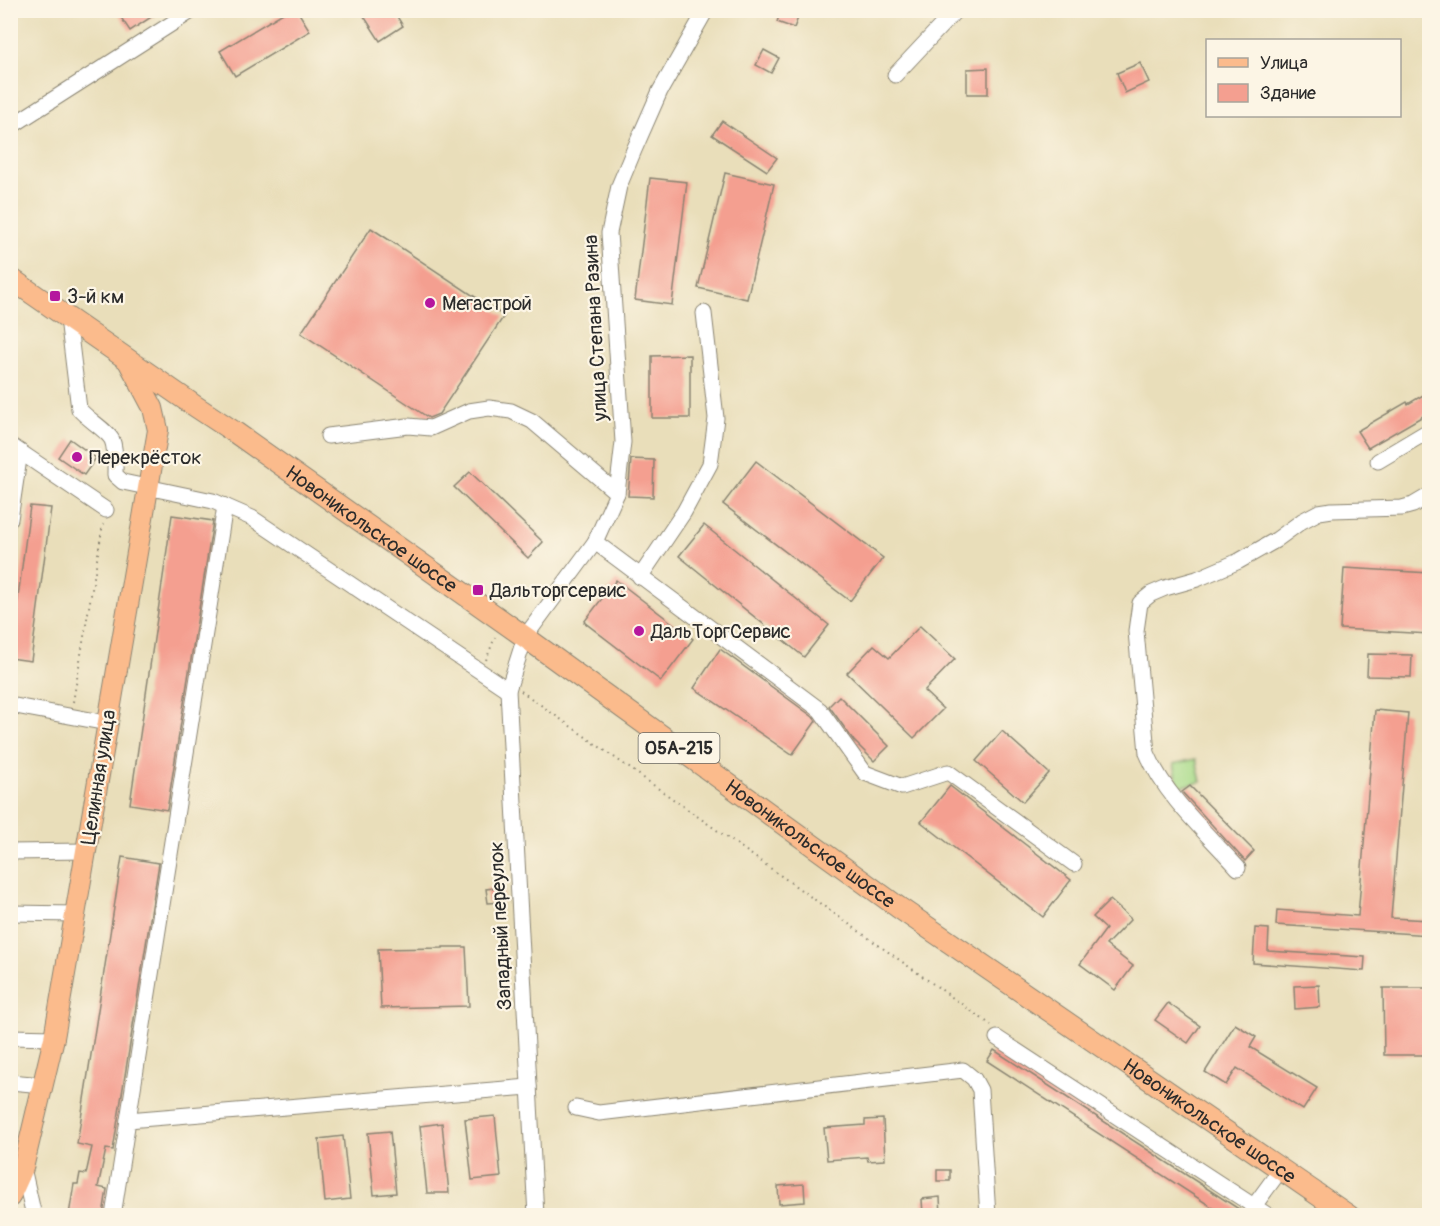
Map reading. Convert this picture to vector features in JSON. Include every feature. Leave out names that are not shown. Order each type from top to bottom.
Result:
[{"type":"highway","name":"Новоникольское шоссе","points":[[10,278],[525,637],[898,907],[1349,1215]]},
{"type":"main road","name":"Целинная улица","points":[[10,1197],[54,1038],[158,430],[153,408],[127,358]]},
{"type":"street","points":[[10,127],[193,10]]},
{"type":"street","name":"улица Степана Разина","points":[[525,637],[595,542],[617,493],[623,442],[609,233],[619,186],[634,150],[660,91],[706,10]]},
{"type":"street","points":[[895,75],[956,10]]},
{"type":"street","points":[[640,577],[684,512],[710,464],[716,418],[704,313]]},
{"type":"street","points":[[68,318],[79,409],[112,441],[116,475],[123,482],[186,494],[225,506],[252,518],[509,686]]},
{"type":"street","points":[[328,436],[408,426],[431,428],[469,411],[489,408],[511,411],[532,422],[617,493]]},
{"type":"street","points":[[1378,461],[1430,430]]},
{"type":"street","points":[[10,519],[15,449],[106,510]]},
{"type":"street","points":[[1238,868],[1179,803],[1155,771],[1147,753],[1136,631],[1140,603],[1151,594],[1165,588],[1197,579],[1239,561],[1319,512],[1402,508],[1413,505],[1430,495]]},
{"type":"street","points":[[113,1215],[225,506]]},
{"type":"street","points":[[595,542],[820,710],[865,773],[902,787],[948,772],[1074,864]]},
{"type":"street","name":"Западный переулок","points":[[525,637],[509,686],[536,1215]]},
{"type":"street","points":[[10,705],[107,723]]},
{"type":"street","points":[[10,852],[86,851]]},
{"type":"street","points":[[10,913],[76,914]]},
{"type":"street","points":[[998,1034],[1269,1215]]},
{"type":"street","points":[[10,1037],[54,1038]]},
{"type":"street","points":[[576,1108],[599,1113],[963,1070],[974,1078],[980,1090],[988,1215]]},
{"type":"street","points":[[10,1082],[43,1084]]},
{"type":"street","points":[[128,1120],[529,1087]]},
{"type":"street","points":[[17,1167],[34,1215]]},
{"type":"street","points":[[1254,1206],[1281,1169]]},
{"type":"path","points":[[70,716],[106,510]]},
{"type":"path","points":[[509,686],[668,793],[998,1034]]},
{"type":"green space","points":[[1196,759],[1201,782],[1178,787],[1173,764]]},
{"type":"building","points":[[116,10],[162,10],[130,31]]},
{"type":"building","points":[[288,10],[297,10],[310,31],[235,76],[220,51]]},
{"type":"building","points":[[360,10],[393,10],[403,26],[380,41]]},
{"type":"building","points":[[781,10],[801,10],[794,28],[777,22]]},
{"type":"building","points":[[764,50],[779,58],[771,73],[756,65]]},
{"type":"building","points":[[1140,63],[1149,82],[1125,93],[1117,73]]},
{"type":"building","points":[[988,68],[988,94],[967,94],[967,69]]},
{"type":"building","points":[[722,121],[777,158],[767,171],[712,135]]},
{"type":"building","points":[[725,173],[774,184],[747,299],[698,288]]},
{"type":"building","points":[[650,178],[687,182],[672,305],[635,300]]},
{"type":"building","points":[[371,228],[504,316],[439,414],[429,418],[301,333]]},
{"type":"building","points":[[690,355],[690,418],[652,418],[652,356]]},
{"type":"building","points":[[1430,391],[1430,412],[1368,448],[1357,431]]},
{"type":"building","name":"Перекрёсток","points":[[70,439],[96,458],[84,475],[58,457]]},
{"type":"building","points":[[631,459],[654,460],[653,497],[628,496]]},
{"type":"building","points":[[756,461],[883,558],[850,601],[723,504]]},
{"type":"building","points":[[470,472],[543,542],[528,558],[454,487]]},
{"type":"building","points":[[30,506],[51,508],[31,661],[10,658]]},
{"type":"building","points":[[172,515],[213,521],[167,810],[130,804]]},
{"type":"building","points":[[704,525],[829,625],[804,657],[679,556]]},
{"type":"building","points":[[1344,568],[1430,573],[1430,634],[1340,629]]},
{"type":"building","name":"ДальТоргСервис","points":[[616,580],[693,639],[661,681],[584,622]]},
{"type":"building","points":[[920,626],[955,659],[924,691],[943,709],[914,738],[847,673],[874,645],[889,658]]},
{"type":"building","points":[[720,649],[816,721],[792,755],[694,688]]},
{"type":"building","points":[[1368,654],[1412,655],[1411,677],[1367,676]]},
{"type":"building","points":[[839,696],[889,746],[874,761],[854,741],[829,706]]},
{"type":"building","points":[[1375,710],[1408,713],[1391,918],[1430,920],[1430,935],[1276,925],[1277,910],[1358,916]]},
{"type":"building","points":[[1002,731],[1049,773],[1023,802],[976,761]]},
{"type":"building","points":[[950,786],[1071,880],[1043,917],[921,822]]},
{"type":"building","points":[[1190,786],[1254,851],[1245,861],[1182,792]]},
{"type":"building","points":[[122,857],[159,863],[113,1150],[106,1149],[98,1187],[107,1189],[103,1215],[69,1215],[74,1184],[78,1184],[80,1173],[86,1174],[92,1147],[77,1144]]},
{"type":"building","points":[[502,887],[503,902],[488,903],[486,889]]},
{"type":"building","points":[[1110,900],[1131,919],[1106,945],[1133,966],[1115,990],[1080,964],[1106,929],[1093,917]]},
{"type":"building","points":[[1255,928],[1269,929],[1268,951],[1365,957],[1364,971],[1253,963]]},
{"type":"building","points":[[466,947],[469,1006],[381,1008],[378,949]]},
{"type":"building","points":[[1319,985],[1320,1007],[1295,1009],[1294,986]]},
{"type":"building","points":[[1383,988],[1430,988],[1430,1055],[1384,1055]]},
{"type":"building","points":[[1168,1003],[1200,1026],[1188,1043],[1155,1020]]},
{"type":"building","points":[[1235,1024],[1256,1037],[1250,1047],[1317,1088],[1303,1110],[1237,1068],[1226,1085],[1205,1072]]},
{"type":"building","points":[[994,1050],[1248,1215],[1224,1215],[987,1061]]},
{"type":"building","points":[[495,1116],[501,1177],[472,1180],[465,1119]]},
{"type":"building","points":[[883,1119],[885,1160],[868,1161],[867,1157],[827,1160],[824,1128],[865,1125],[865,1120]]},
{"type":"building","points":[[442,1123],[449,1193],[427,1193],[420,1126]]},
{"type":"building","points":[[390,1131],[396,1193],[374,1195],[368,1133]]},
{"type":"building","points":[[343,1136],[350,1199],[325,1202],[319,1139]]},
{"type":"building","points":[[937,1170],[950,1170],[950,1181],[937,1181]]},
{"type":"building","points":[[804,1184],[805,1202],[779,1204],[778,1186]]},
{"type":"building","points":[[940,1197],[941,1215],[923,1215],[922,1199]]},
{"type":"place","name":"3-й км","points":[[55,296]]},
{"type":"place","name":"Мегастрой","points":[[430,303]]},
{"type":"place","name":"Перекрёсток","points":[[77,457]]},
{"type":"place","name":"Дальторгсервис","points":[[478,590]]},
{"type":"place","name":"ДальТоргСервис","points":[[639,631]]}]
